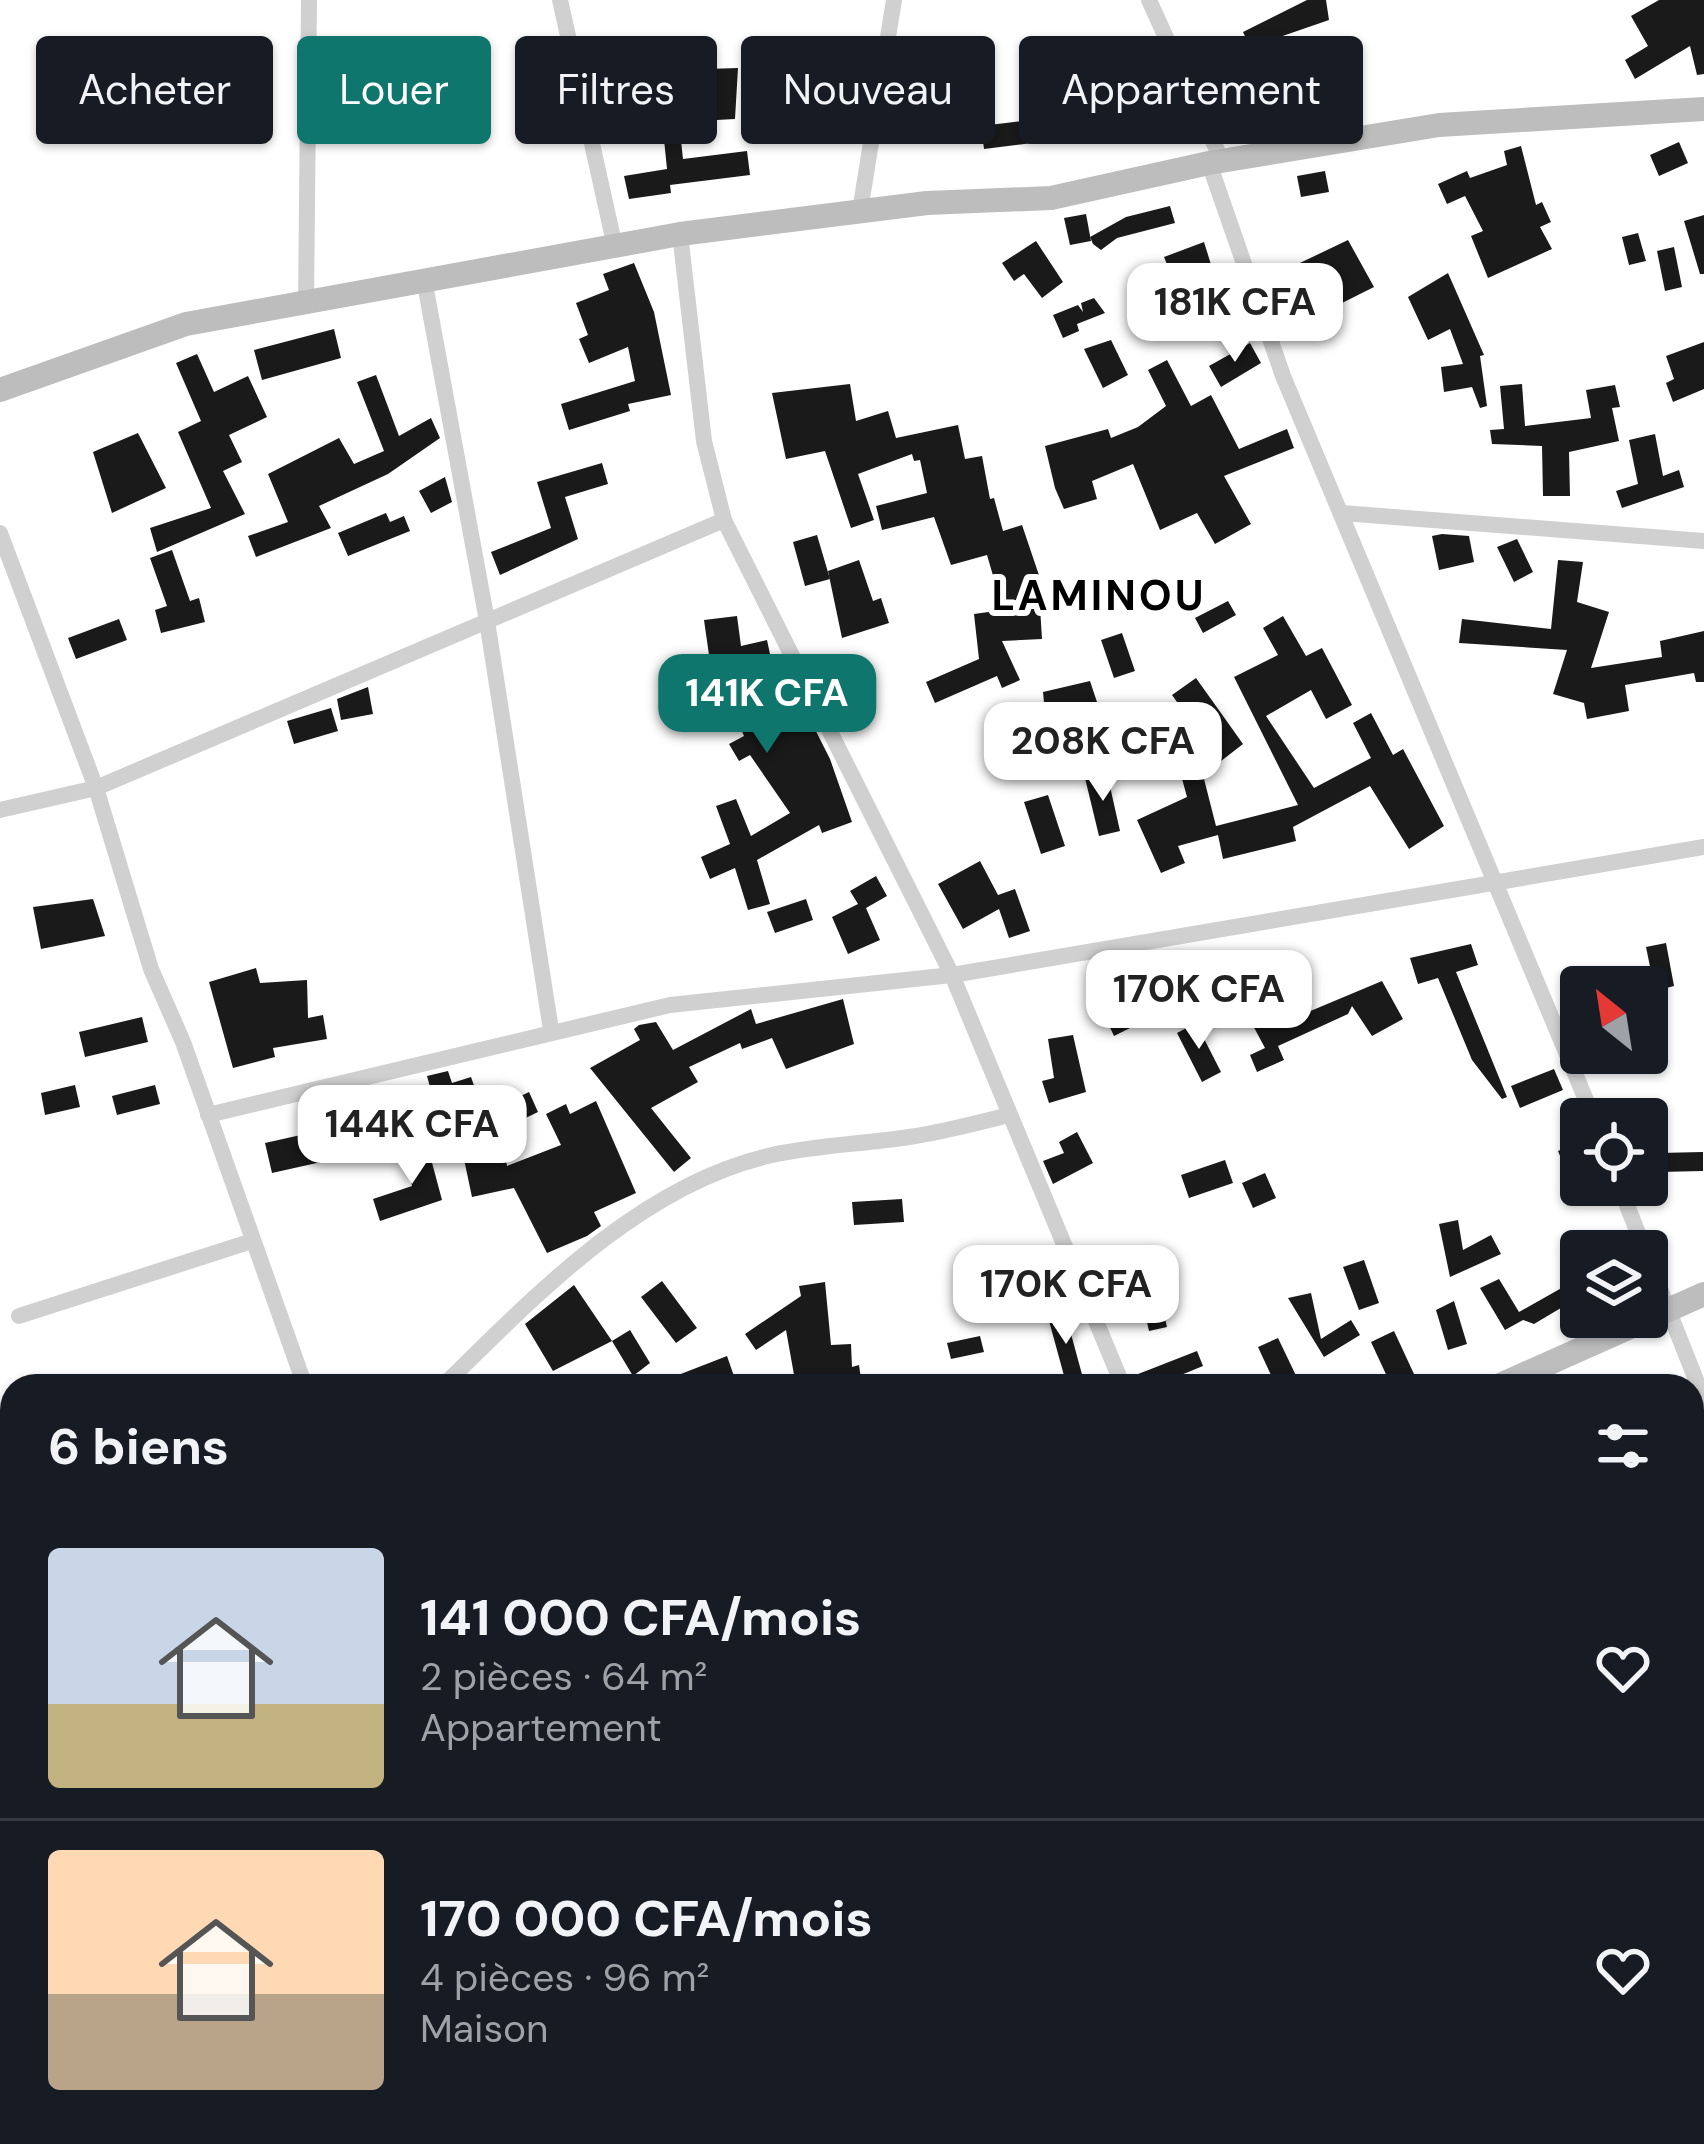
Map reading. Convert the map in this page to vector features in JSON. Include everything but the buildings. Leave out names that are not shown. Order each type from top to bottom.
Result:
[{"type":"street","points":[[306,306],[310,0]]},
{"type":"street","points":[[560,0],[615,247]]},
{"type":"street","points":[[860,211],[894,0]]},
{"type":"street","points":[[1149,0],[1216,162],[1283,376],[1585,1098]]},
{"type":"street","points":[[0,390],[110,346],[186,324],[306,306],[680,234],[860,211],[1051,198],[1216,162],[1439,125],[1704,109]]},
{"type":"street","points":[[680,234],[704,441],[724,520],[952,975],[1118,1374]]},
{"type":"street","points":[[425,284],[487,621],[551,1030]]},
{"type":"street","points":[[1342,513],[1704,541]]},
{"type":"street","points":[[0,810],[96,788],[724,520]]},
{"type":"street","points":[[0,533],[96,788],[141,941],[301,1374]]},
{"type":"street","points":[[208,1115],[551,1030],[720,997],[855,988],[952,975],[1704,847]]},
{"type":"street","points":[[456,1374],[537,1296],[609,1237],[686,1189],[770,1155],[907,1138],[1009,1115]]},
{"type":"street","points":[[20,1316],[252,1241]]},
{"type":"street","points":[[1526,1374],[1704,1294]]},
{"type":"street","points":[[1669,1312],[1694,1374]]},
{"type":"district","name":"LAMINOU","points":[[1099,595]]}]
